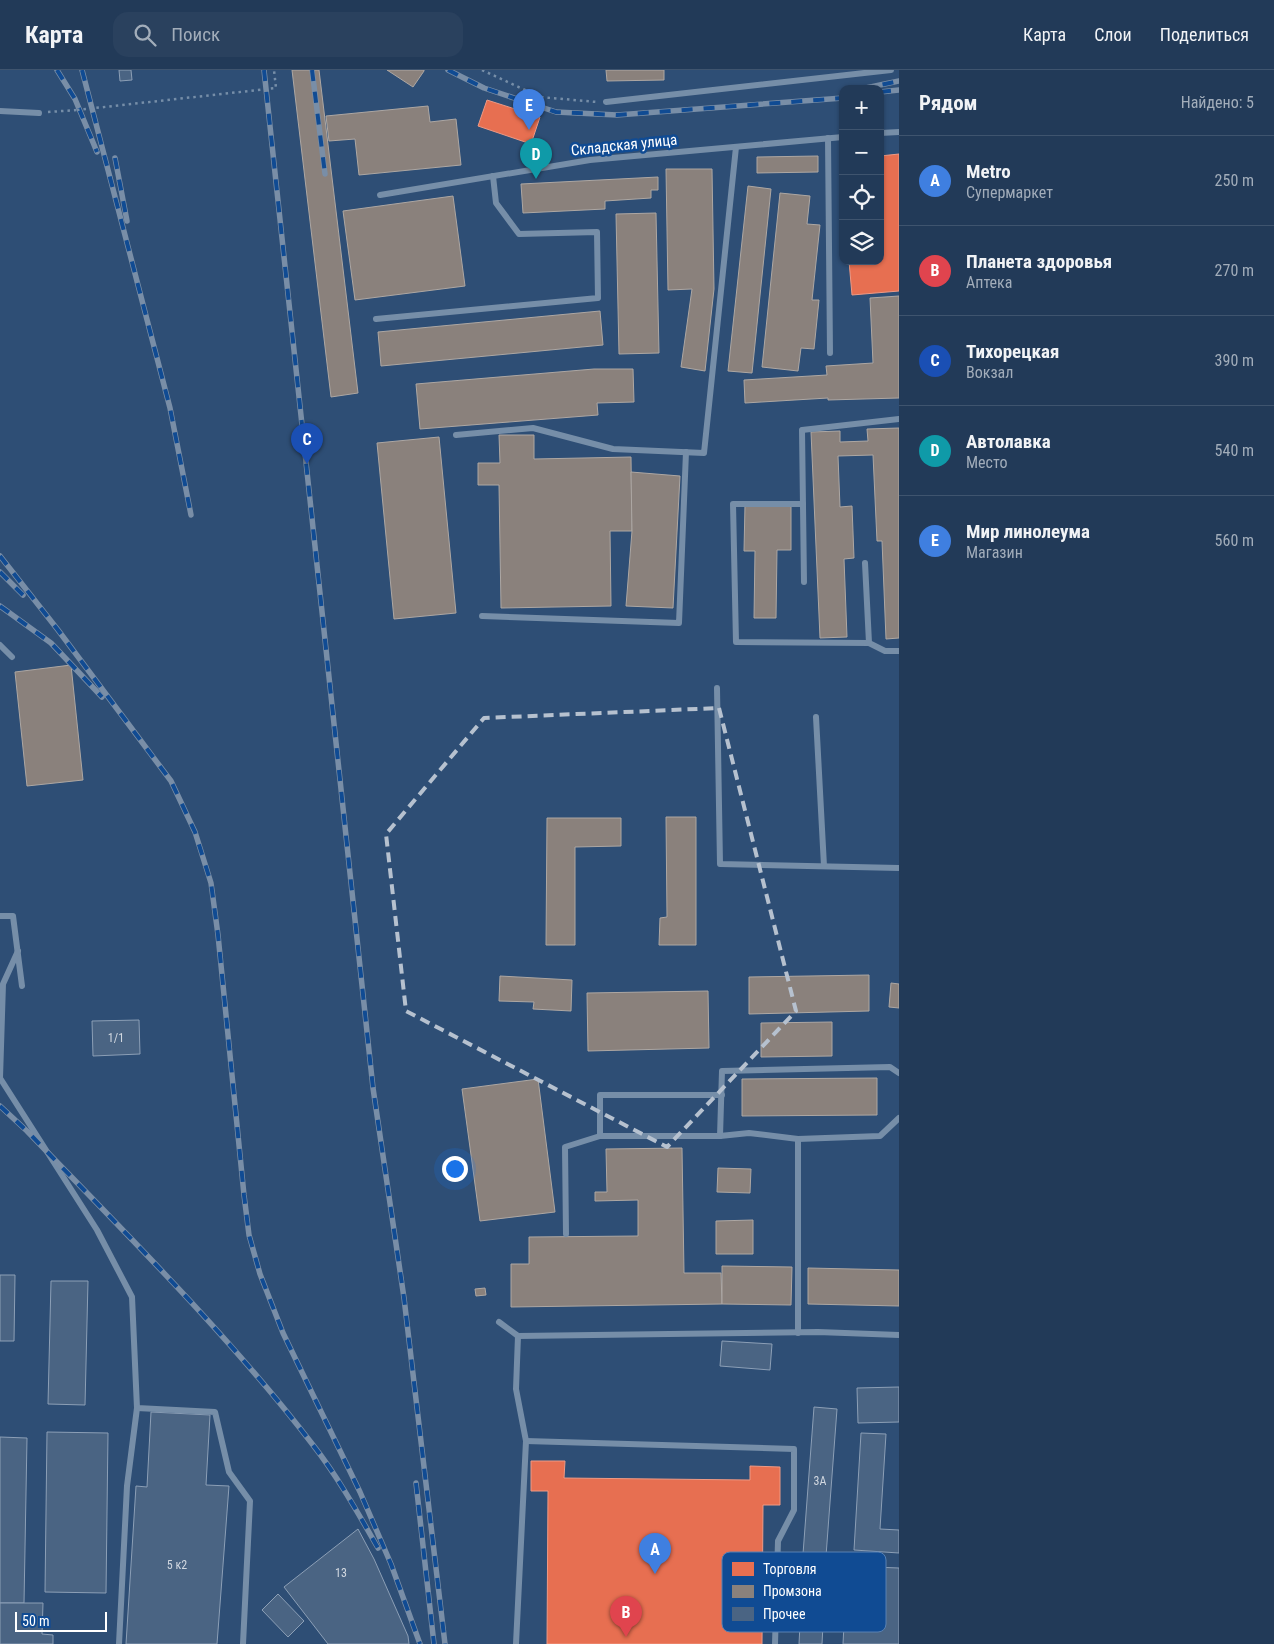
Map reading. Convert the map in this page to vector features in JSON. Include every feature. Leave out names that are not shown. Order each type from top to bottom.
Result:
[{"type":"lane","points":[[606,102],[891,70]]},
{"type":"lane","points":[[0,112],[39,112]]},
{"type":"lane","points":[[884,133],[899,132]]},
{"type":"lane","name":"Складская улица","points":[[380,195],[590,160],[839,137]]},
{"type":"lane","points":[[828,138],[830,354]]},
{"type":"lane","points":[[456,435],[532,428],[613,449],[704,452],[736,147]]},
{"type":"lane","points":[[376,319],[598,298],[596,232],[519,234],[496,203],[494,176]]},
{"type":"lane","points":[[804,582],[802,430],[899,419]]},
{"type":"lane","points":[[482,616],[679,624],[686,452]]},
{"type":"lane","points":[[803,504],[733,504],[736,642],[869,643],[885,651],[899,651]]},
{"type":"lane","points":[[865,563],[869,643]]},
{"type":"lane","points":[[0,645],[12,657]]},
{"type":"lane","points":[[717,688],[720,864],[899,868]]},
{"type":"lane","points":[[816,717],[824,866]]},
{"type":"lane","points":[[0,916],[13,916],[22,986]]},
{"type":"lane","points":[[18,951],[3,984],[0,1078],[97,1230],[132,1297],[137,1408],[127,1486],[119,1644]]},
{"type":"lane","points":[[720,1136],[722,1071],[890,1067],[899,1073]]},
{"type":"lane","points":[[600,1136],[600,1095],[722,1095]]},
{"type":"lane","points":[[566,1234],[565,1147],[600,1136],[720,1136],[750,1133],[798,1139],[880,1136],[899,1118]]},
{"type":"lane","points":[[798,1139],[798,1333]]},
{"type":"lane","points":[[499,1322],[518,1336],[798,1333],[899,1335]]},
{"type":"lane","points":[[516,1644],[526,1441],[516,1389],[518,1336]]},
{"type":"lane","points":[[137,1408],[215,1412],[229,1472],[250,1501],[243,1644]]},
{"type":"lane","points":[[526,1441],[794,1449],[794,1510],[778,1542],[778,1552]]},
{"type":"path","points":[[39,112],[77,110],[276,88],[274,70]]},
{"type":"path","points":[[482,70],[540,98],[606,102]]},
{"type":"highlighted area","points":[[719,708],[796,1011],[667,1147],[406,1011],[386,834],[484,718]]},
{"type":"building: Торговля","points":[[487,100],[540,117],[531,144],[478,126]]},
{"type":"building: Торговля","points":[[899,154],[899,291],[852,295],[849,265],[884,265],[884,156]]},
{"type":"building: Торговля","points":[[531,1461],[565,1461],[564,1478],[750,1480],[750,1466],[780,1467],[780,1505],[763,1505],[763,1552],[722,1552],[722,1632],[762,1632],[762,1644],[547,1644],[548,1491],[531,1491]]},
{"type":"building: Промзона","points":[[292,70],[319,70],[358,393],[331,397]]},
{"type":"building: Промзона","points":[[387,70],[424,70],[424,71],[413,87]]},
{"type":"building: Промзона","points":[[606,70],[664,70],[664,80],[607,81]]},
{"type":"building: Промзона","points":[[428,106],[430,122],[456,119],[461,165],[359,175],[355,139],[329,141],[326,116]]},
{"type":"building: Промзона","points":[[818,156],[818,172],[757,173],[757,157]]},
{"type":"building: Промзона","points":[[666,169],[712,169],[714,289],[705,371],[681,367],[692,289],[668,290]]},
{"type":"building: Промзона","points":[[658,177],[658,190],[651,190],[651,198],[605,201],[605,209],[523,213],[521,184]]},
{"type":"building: Промзона","points":[[748,186],[771,189],[752,373],[728,371]]},
{"type":"building: Промзона","points":[[780,193],[810,196],[807,224],[820,225],[812,300],[819,300],[814,349],[801,348],[798,371],[762,367]]},
{"type":"building: Промзона","points":[[453,196],[465,286],[355,300],[343,211]]},
{"type":"building: Промзона","points":[[656,213],[659,353],[619,354],[616,214]]},
{"type":"building: Промзона","points":[[899,296],[899,398],[828,400],[828,398],[745,403],[744,380],[827,375],[826,366],[873,363],[870,298]]},
{"type":"building: Промзона","points":[[600,311],[603,345],[381,366],[378,332]]},
{"type":"building: Промзона","points":[[594,369],[633,369],[634,402],[597,403],[598,415],[420,429],[416,384]]},
{"type":"building: Промзона","points":[[899,428],[899,638],[886,639],[882,541],[877,541],[873,455],[838,456],[840,507],[852,506],[854,558],[844,559],[847,637],[820,638],[811,432],[840,431],[840,442],[868,441],[867,429]]},
{"type":"building: Промзона","points":[[499,435],[534,435],[534,459],[631,457],[632,531],[610,531],[611,606],[501,608],[499,485],[478,485],[478,463],[500,463]]},
{"type":"building: Промзона","points":[[439,437],[456,613],[394,619],[377,443]]},
{"type":"building: Промзона","points":[[631,472],[680,476],[673,608],[626,606],[632,531]]},
{"type":"building: Промзона","points":[[745,505],[791,506],[791,550],[777,550],[776,618],[754,618],[755,551],[744,551]]},
{"type":"building: Промзона","points":[[71,665],[83,780],[27,786],[15,672]]},
{"type":"building: Промзона","points":[[666,817],[696,817],[696,945],[659,945],[660,918],[667,917]]},
{"type":"building: Промзона","points":[[547,818],[621,818],[621,846],[575,847],[575,945],[546,945]]},
{"type":"building: Промзона","points":[[869,975],[869,1011],[749,1014],[749,977]]},
{"type":"building: Промзона","points":[[500,976],[572,980],[571,1011],[533,1009],[534,1002],[499,1001]]},
{"type":"building: Промзона","points":[[891,983],[899,984],[899,1008],[889,1007]]},
{"type":"building: Промзона","points":[[708,991],[709,1048],[588,1051],[587,993]]},
{"type":"building: Промзона","points":[[832,1022],[832,1056],[761,1057],[761,1023]]},
{"type":"building: Промзона","points":[[877,1078],[877,1115],[742,1116],[742,1079]]},
{"type":"building: Промзона","points":[[538,1079],[555,1212],[480,1221],[462,1089]]},
{"type":"building: Промзона","points":[[682,1148],[684,1273],[721,1273],[722,1304],[511,1307],[511,1264],[529,1264],[529,1237],[638,1236],[638,1200],[595,1201],[595,1192],[607,1192],[606,1149]]},
{"type":"building: Промзона","points":[[718,1168],[751,1169],[750,1193],[717,1192]]},
{"type":"building: Промзона","points":[[753,1220],[753,1254],[716,1254],[716,1221]]},
{"type":"building: Промзона","points":[[722,1266],[792,1267],[791,1305],[722,1304]]},
{"type":"building: Промзона","points":[[808,1268],[899,1270],[899,1306],[808,1304]]},
{"type":"building: Промзона","points":[[485,1288],[486,1295],[476,1296],[475,1289]]},
{"type":"building: Прочее","points":[[119,70],[131,70],[132,80],[120,81]]},
{"type":"building: Прочее","points":[[139,1020],[140,1054],[93,1056],[92,1021]]},
{"type":"building: Прочее","points":[[0,1275],[15,1275],[14,1341],[0,1341]]},
{"type":"building: Прочее","points":[[51,1281],[88,1281],[85,1405],[48,1404]]},
{"type":"building: Прочее","points":[[722,1341],[772,1344],[770,1370],[720,1366]]},
{"type":"building: Прочее","points":[[899,1387],[899,1422],[858,1423],[857,1388]]},
{"type":"building: Прочее","points":[[814,1407],[837,1409],[826,1552],[803,1552]]},
{"type":"building: Прочее","points":[[151,1412],[210,1415],[206,1485],[229,1486],[217,1644],[126,1644],[136,1486],[147,1487]]},
{"type":"building: Прочее","points":[[47,1432],[108,1433],[106,1593],[45,1592]]},
{"type":"building: Прочее","points":[[861,1433],[886,1434],[880,1529],[899,1530],[899,1553],[854,1550]]},
{"type":"building: Прочее","points":[[0,1437],[27,1438],[24,1603],[0,1603]]},
{"type":"building: Прочее","points":[[358,1529],[374,1559],[408,1636],[409,1644],[328,1644],[284,1587]]},
{"type":"building: Прочее","points":[[886,1568],[899,1568],[899,1644],[843,1644],[844,1632],[886,1632]]},
{"type":"building: Прочее","points":[[278,1594],[304,1621],[288,1637],[262,1610]]},
{"type":"building: Прочее","points":[[0,1603],[43,1603],[42,1634],[53,1635],[53,1644],[0,1644]]},
{"type":"building: Прочее","points":[[800,1632],[823,1632],[822,1644],[799,1644]]},
{"type":"railway","points":[[57,70],[75,99],[97,152]]},
{"type":"railway","points":[[82,70],[170,408],[191,515]]},
{"type":"railway","points":[[264,70],[373,1088],[404,1298],[445,1644]]},
{"type":"railway","points":[[312,70],[325,174]]},
{"type":"railway","points":[[448,70],[484,88],[556,112],[617,115],[839,98]]},
{"type":"railway","points":[[880,85],[899,81]]},
{"type":"railway","points":[[884,92],[899,90]]},
{"type":"railway","points":[[115,158],[127,221]]},
{"type":"railway","points":[[0,556],[171,781],[195,832],[211,883],[218,935],[249,1235],[260,1274],[283,1333],[360,1492],[391,1564],[420,1644]]},
{"type":"railway","points":[[0,572],[23,595]]},
{"type":"railway","points":[[0,606],[51,643],[102,697]]},
{"type":"railway","points":[[0,1106],[27,1131],[138,1246],[246,1363],[322,1457],[378,1548]]},
{"type":"railway","points":[[416,1483],[434,1644]]},
{"type":"place","name":"Мир линолеума","points":[[529,130]]},
{"type":"place","name":"Автолавка","points":[[536,179]]},
{"type":"place","name":"Тихорецкая","points":[[307,464]]},
{"type":"place","name":"Metro","points":[[655,1574]]},
{"type":"place","name":"Планета здоровья","points":[[626,1637]]}]
